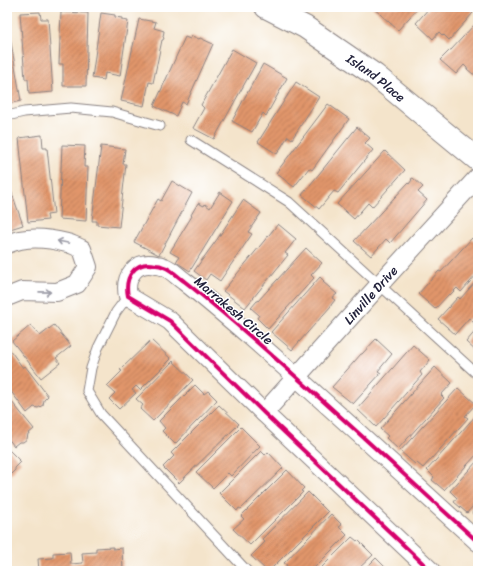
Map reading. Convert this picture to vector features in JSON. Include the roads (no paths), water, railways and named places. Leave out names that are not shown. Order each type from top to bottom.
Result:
[{"type":"street","name":"Island Place","points":[[266,7],[305,26],[375,75],[478,160]]},
{"type":"street","name":"Linville Drive","points":[[264,413],[378,285],[478,177]]},
{"type":"street","points":[[7,244],[36,238],[67,243],[82,249],[88,267],[77,284],[57,292],[22,291],[7,297]]},
{"type":"street","name":"Marrakesh Circle","points":[[128,296],[127,282],[130,275],[136,269],[148,263],[164,267],[202,294],[478,542]]},
{"type":"street","points":[[128,296],[170,321],[264,413],[431,571]]},
{"type":"lane","points":[[7,116],[24,112],[71,108],[112,112],[160,126]]},
{"type":"lane","points":[[191,140],[289,202],[478,375]]},
{"type":"lane","points":[[128,296],[116,312],[98,348],[91,368],[87,390],[101,414],[247,571]]}]
